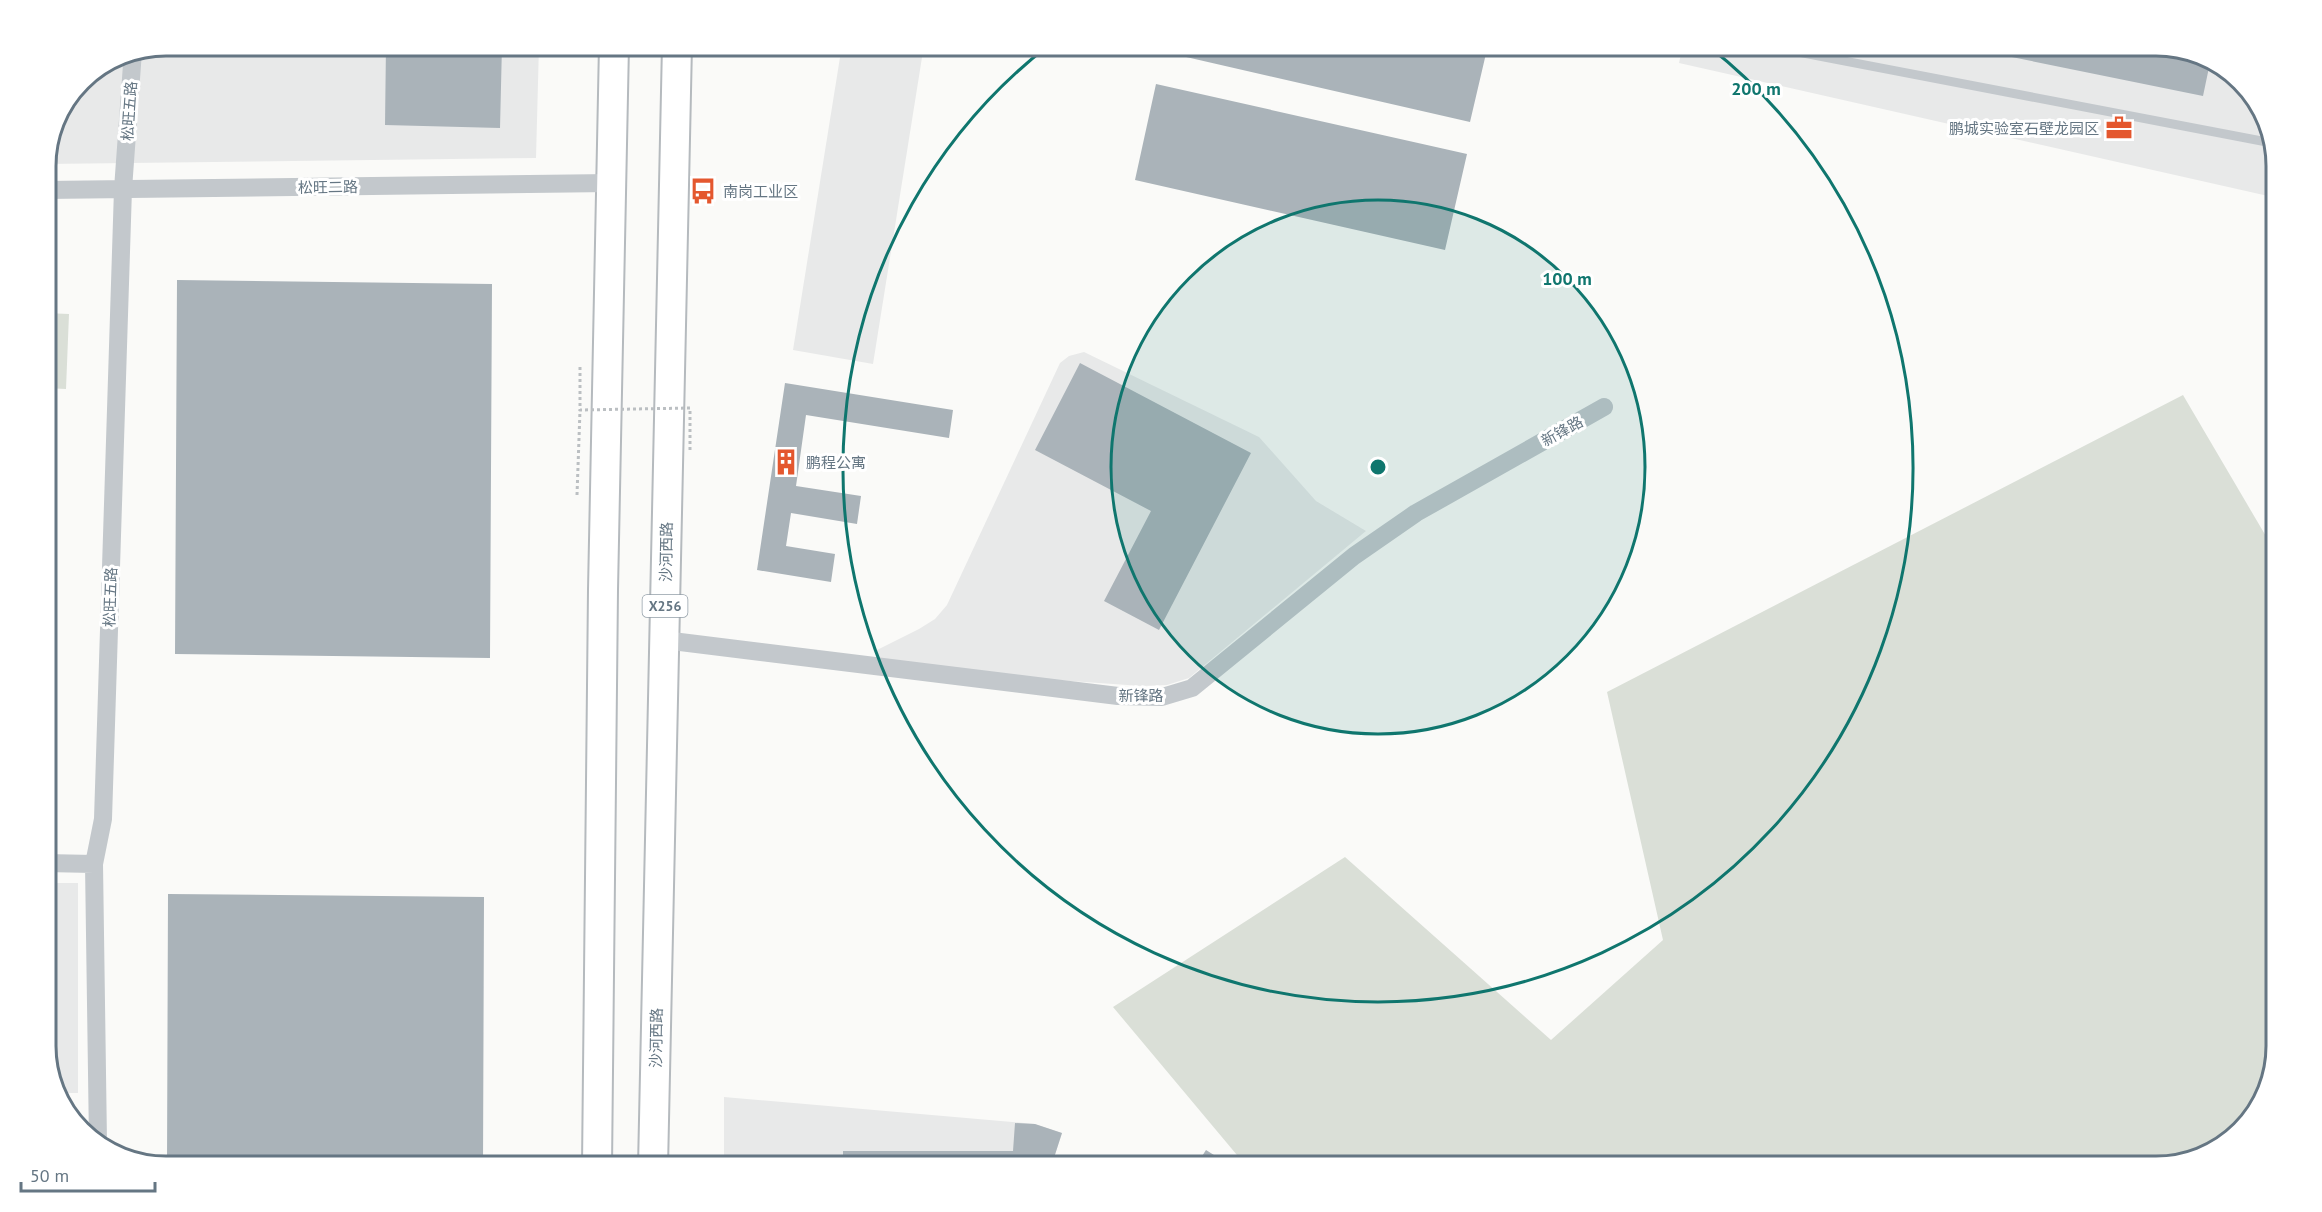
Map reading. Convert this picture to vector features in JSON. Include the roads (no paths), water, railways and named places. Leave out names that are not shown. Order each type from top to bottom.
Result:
[{"type":"main road","points":[[597,1156],[603,590],[614,56]]},
{"type":"main road","name":"沙河西路","points":[[654,1156],[676,56]]},
{"type":"street","name":"松旺五路","points":[[98,1133],[94,864],[103,819],[123,189],[132,61]]},
{"type":"street","name":"松旺二路","points":[[56,190],[611,183]]},
{"type":"street","name":"新锋路","points":[[664,640],[1118,696],[1162,697],[1192,688],[1354,556],[1416,513],[1604,407]]},
{"type":"street","points":[[56,863],[94,864]]},
{"type":"lane","points":[[1818,56],[2263,141]]},
{"type":"place","name":"鹏城实验室石壁龙园区","points":[[2119,128]]},
{"type":"place","name":"南岗工业区","points":[[703,191]]},
{"type":"place","name":"鹏程公寓","points":[[786,462]]}]
